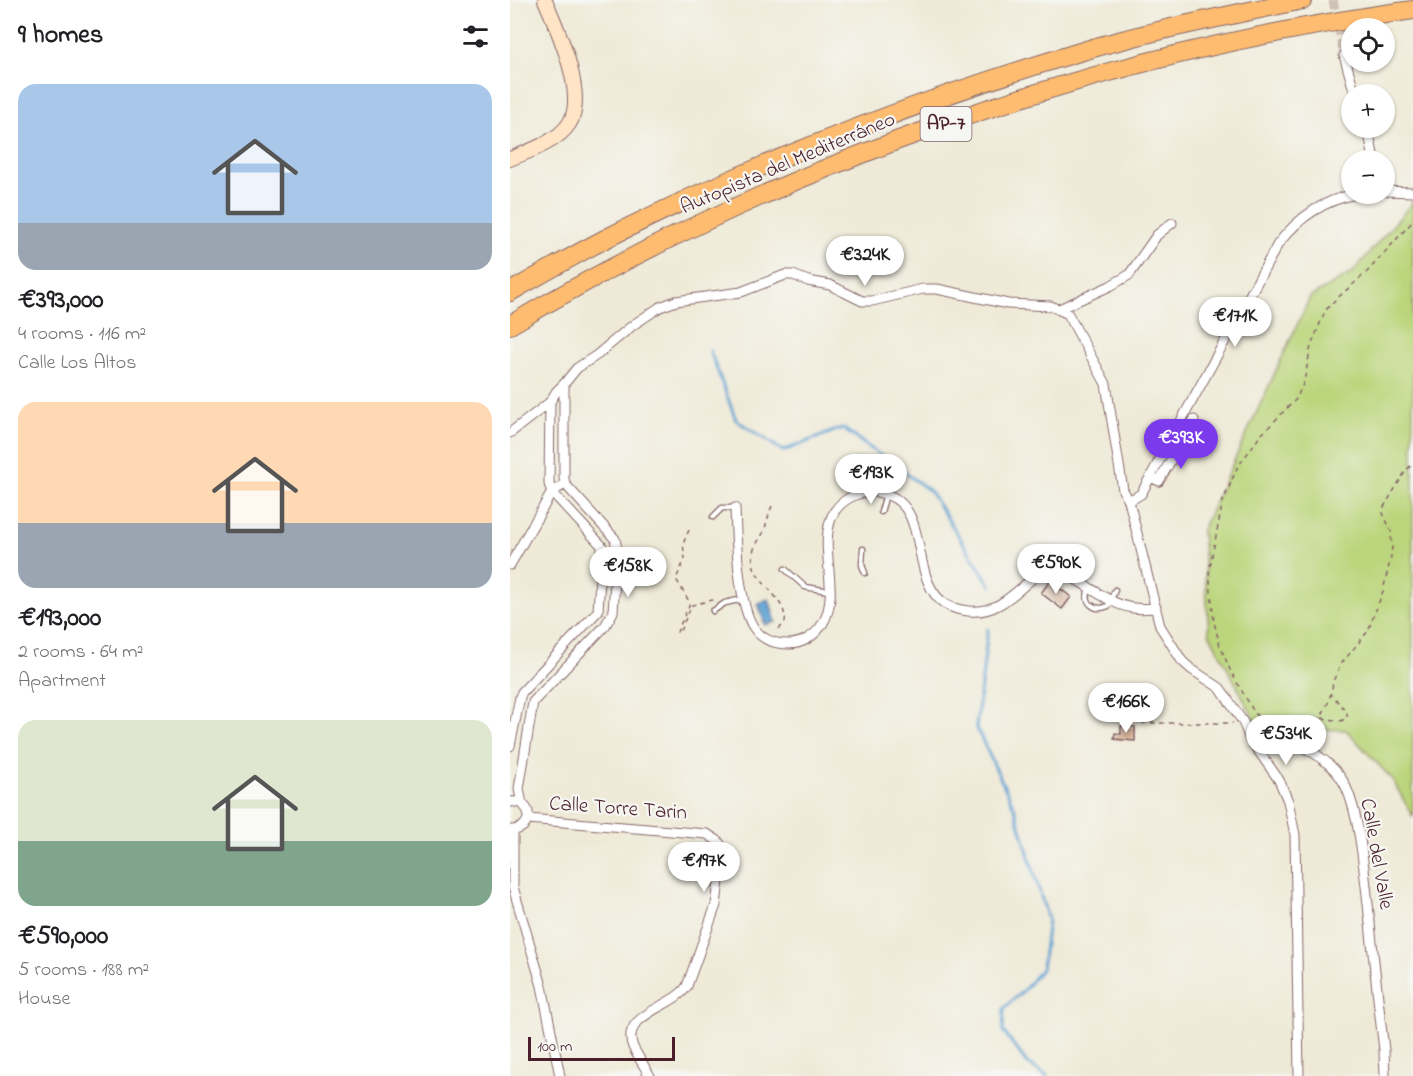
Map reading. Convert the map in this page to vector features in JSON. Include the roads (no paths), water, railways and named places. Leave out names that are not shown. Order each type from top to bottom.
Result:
[{"type":"highway","name":"Autopista del Mediterráneo","points":[[510,291],[609,237],[725,183],[859,126],[1074,54],[1197,22],[1303,0]]},
{"type":"highway","name":"Autopista del Mediterráneo","points":[[510,325],[610,268],[717,216],[838,163],[963,117],[1088,78],[1191,52],[1309,26],[1413,10]]},
{"type":"street","points":[[510,159],[538,146],[563,130],[570,123],[574,112],[576,100],[568,60],[562,39],[545,0]]},
{"type":"street","points":[[1395,191],[1413,192]]},
{"type":"street","points":[[1129,501],[1141,494],[1278,244],[1291,228],[1317,207],[1341,198]]},
{"type":"street","points":[[1059,309],[1110,286],[1129,274],[1157,235],[1172,223]]},
{"type":"street","points":[[510,433],[550,402],[555,392],[577,368],[660,307],[676,301],[741,292],[785,275],[830,285],[862,301],[872,301],[923,289],[937,289],[1008,304],[1051,306],[1068,314],[1106,384],[1123,490],[1129,501],[1160,626],[1182,661],[1220,688],[1243,722],[1250,739],[1280,780],[1292,816],[1299,1076]]},
{"type":"street","points":[[560,1076],[538,968],[513,887],[511,830],[522,828],[528,819],[519,789],[533,702],[611,620],[617,549],[615,540],[565,484],[564,384]]},
{"type":"street","points":[[510,746],[522,692],[598,611],[602,546],[552,492],[549,484],[550,402]]},
{"type":"street","points":[[1150,477],[1159,482],[1194,420]]},
{"type":"street","points":[[510,565],[552,492],[565,484]]},
{"type":"street","points":[[735,508],[737,549],[748,618],[755,630],[766,640],[794,644],[808,639],[822,624],[826,615],[829,591],[827,550],[829,528],[837,508],[855,495],[870,492],[886,494],[899,501],[913,520],[923,570],[931,588],[944,604],[959,610],[976,612],[992,609],[1007,600],[1037,575],[1047,572],[1070,576],[1089,589],[1124,606],[1144,610],[1156,607]]},
{"type":"street","name":"Calle del Valle","points":[[1250,739],[1272,738],[1294,744],[1316,754],[1333,768],[1346,787],[1363,857],[1385,1076]]},
{"type":"street","points":[[510,802],[522,804]]},
{"type":"street","name":"Calle Torre Tarin","points":[[528,819],[707,834],[713,836],[722,847],[716,905],[687,986],[681,994],[639,1019],[632,1032],[633,1047],[650,1076]]},
{"type":"lane","points":[[881,512],[886,494]]},
{"type":"lane","points":[[713,517],[722,508],[735,508]]},
{"type":"lane","points":[[863,549],[862,565],[865,573]]},
{"type":"lane","points":[[784,569],[805,587],[829,591]]},
{"type":"lane","points":[[1089,589],[1087,598],[1093,607],[1104,608],[1108,606],[1115,590]]},
{"type":"lane","points":[[713,611],[725,603],[744,599]]},
{"type":"water","points":[[769,599],[776,622],[765,625],[758,603]]},
{"type":"waterway","points":[[710,351],[736,420],[783,451],[842,428],[929,490],[991,586]]},
{"type":"waterway","points":[[988,629],[976,727],[1015,809],[1048,920],[1042,968],[1024,990],[1004,1008],[1003,1031],[1027,1063],[1047,1076]]},
{"type":"tunnel","points":[[1333,0],[1341,40]]}]
